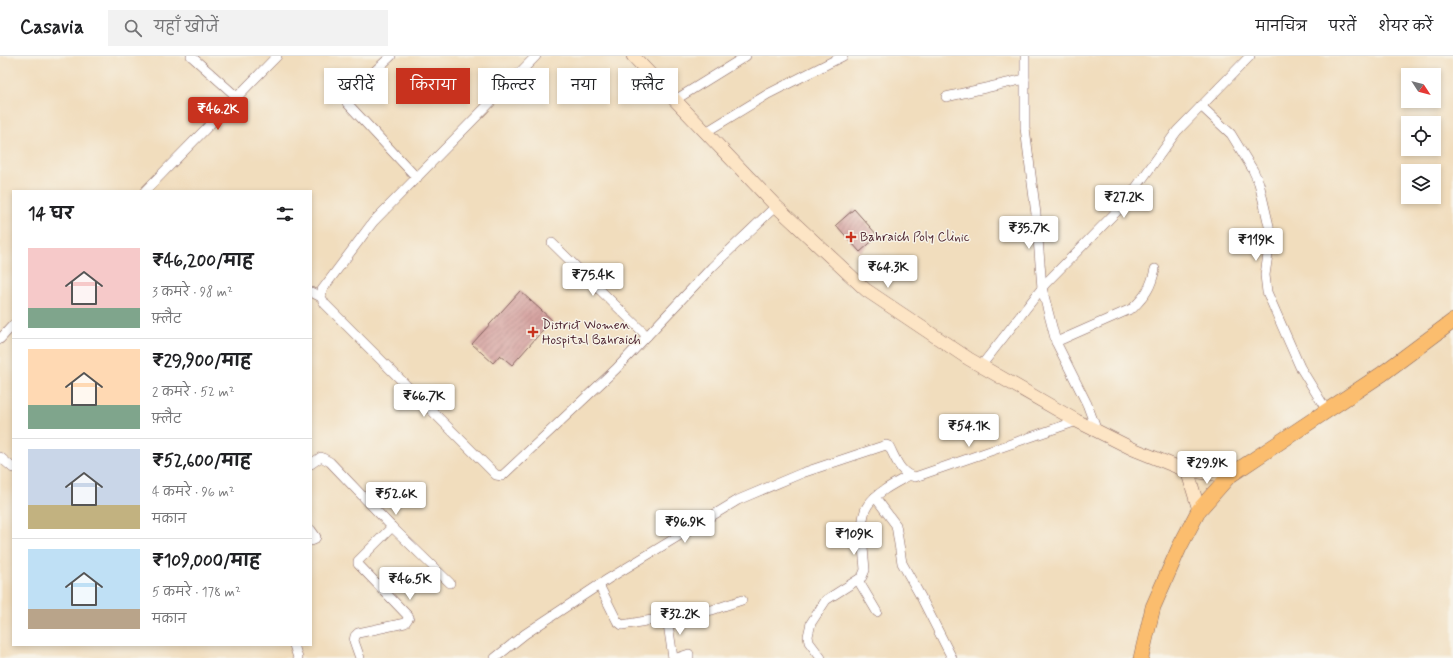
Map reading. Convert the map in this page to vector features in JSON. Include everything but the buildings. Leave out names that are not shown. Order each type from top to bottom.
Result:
[{"type":"main road","points":[[632,56],[644,68]]},
{"type":"main road","points":[[678,103],[776,206],[866,290],[969,359],[1077,421],[1133,449],[1187,470],[1229,476]]},
{"type":"main road","points":[[1141,658],[1153,607],[1179,548],[1199,510],[1229,476],[1382,374],[1453,321]]},
{"type":"main road","points":[[1187,470],[1199,510]]},
{"type":"street","points":[[191,56],[237,97]]},
{"type":"street","points":[[146,190],[277,56]]},
{"type":"street","points":[[391,56],[346,100],[347,103],[417,178]]},
{"type":"street","points":[[678,98],[746,56]]},
{"type":"street","points":[[706,132],[768,94],[843,56]]},
{"type":"street","points":[[1025,56],[1025,128],[1036,214],[1042,288],[1056,342],[1087,404],[1097,431]]},
{"type":"street","points":[[981,366],[1042,288],[1124,204],[1177,131],[1250,56]]},
{"type":"street","points":[[534,57],[373,222],[322,290],[321,297],[324,304],[490,470],[499,476],[502,476],[616,369],[712,267],[776,206]]},
{"type":"street","points":[[946,97],[1025,79]]},
{"type":"street","points":[[1201,106],[1231,134],[1253,170],[1259,183],[1269,226],[1270,241],[1265,275],[1267,292],[1300,367],[1328,411]]},
{"type":"street","points":[[552,243],[647,336]]},
{"type":"street","points":[[1056,342],[1133,308],[1142,300],[1149,289],[1155,269]]},
{"type":"street","points":[[312,292],[321,297]]},
{"type":"street","points":[[0,339],[12,326]]},
{"type":"street","points":[[495,658],[526,634],[599,585],[738,500],[802,473],[886,445],[889,446],[903,472],[908,476],[915,478],[1077,421]]},
{"type":"street","points":[[0,457],[12,467]]},
{"type":"street","points":[[312,463],[321,457],[330,462],[392,527],[450,583]]},
{"type":"street","points":[[821,658],[809,642],[808,636],[811,622],[826,600],[862,577],[865,570],[862,521],[867,505],[885,489],[908,476]]},
{"type":"street","points":[[875,497],[896,525],[902,563],[952,658]]},
{"type":"street","points":[[360,658],[354,641],[355,636],[358,633],[405,623],[409,617],[358,564],[358,561],[392,527]]},
{"type":"street","points":[[312,531],[316,537],[312,541]]},
{"type":"street","points":[[858,580],[876,612]]},
{"type":"street","points":[[599,585],[617,621],[622,625],[712,610],[742,600]]},
{"type":"street","points":[[667,617],[673,658]]},
{"type":"street","points":[[294,646],[298,658]]},
{"type":"street","points":[[677,658],[688,654],[689,658]]},
{"type":"place","name":"Bahraich Poly Clinic","points":[[851,237]]},
{"type":"place","name":"District Women Hospital Bahraich","points":[[533,332]]}]
